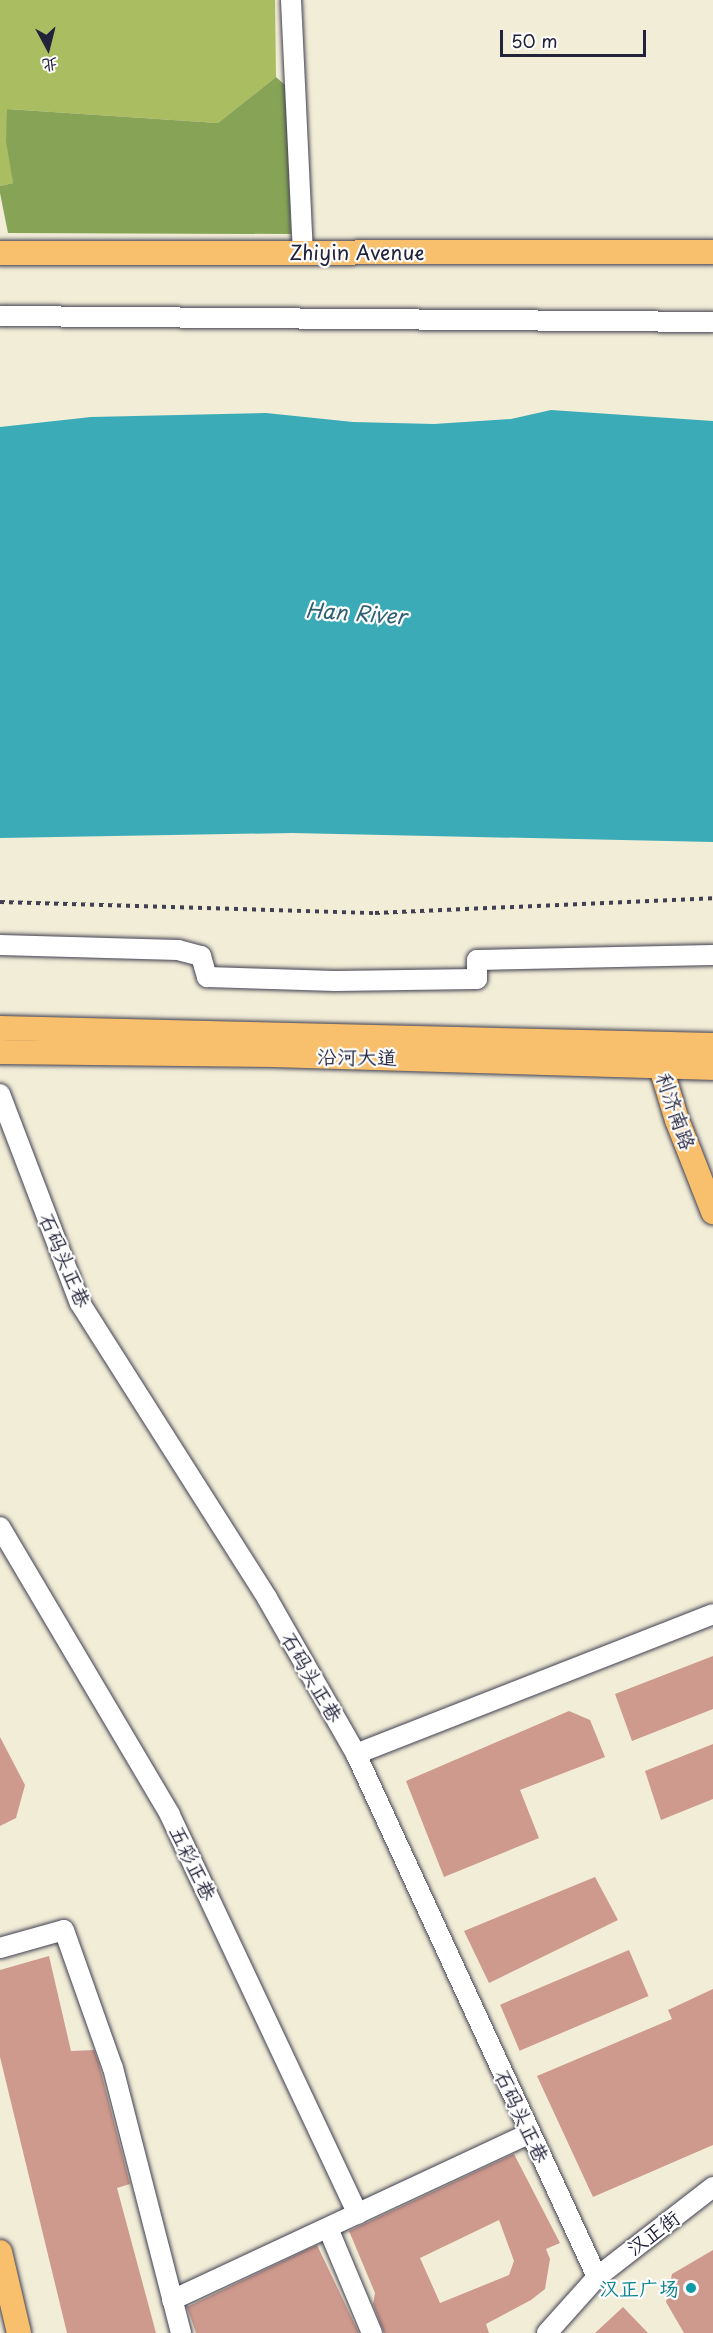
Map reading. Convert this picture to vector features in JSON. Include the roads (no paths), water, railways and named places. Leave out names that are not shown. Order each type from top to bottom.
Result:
[{"type":"main road","name":"Zhiyin Avenue","points":[[0,253],[713,252]]},
{"type":"main road","name":"沿河大道","points":[[0,1028],[713,1045]]},
{"type":"main road","name":"利济南路","points":[[654,1043],[660,1066],[713,1212]]},
{"type":"main road","name":"沿河大道","points":[[0,1052],[276,1055],[713,1068]]},
{"type":"main road","points":[[0,2253],[19,2333]]},
{"type":"street","points":[[291,0],[303,252]]},
{"type":"street","points":[[0,316],[713,322]]},
{"type":"street","points":[[0,945],[178,950],[201,957],[207,977],[334,981],[477,979],[477,960],[713,955]]},
{"type":"street","name":"石码头正巷","points":[[0,1094],[80,1303],[255,1578],[356,1754],[597,2277]]},
{"type":"street","name":"五彩正巷","points":[[0,1527],[170,1815],[358,2214]]},
{"type":"street","points":[[356,1754],[713,1614]]},
{"type":"street","points":[[0,1948],[64,1930],[113,2068],[181,2333]]},
{"type":"street","points":[[172,2300],[530,2133]]},
{"type":"street","name":"汉正街","points":[[547,2333],[597,2277],[713,2187]]},
{"type":"street","points":[[328,2228],[372,2333]]},
{"type":"water","name":"Han River","points":[[551,410],[713,421],[713,842],[292,833],[0,838],[0,427],[91,417],[266,413],[353,422],[434,424],[511,419]]},
{"type":"place","name":"汉正广场","points":[[691,2288]]}]
